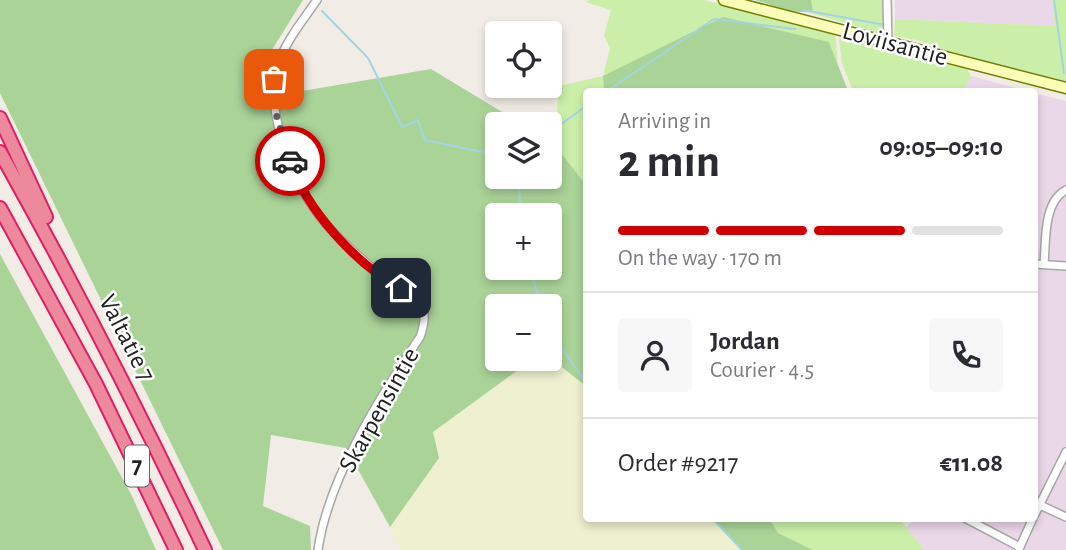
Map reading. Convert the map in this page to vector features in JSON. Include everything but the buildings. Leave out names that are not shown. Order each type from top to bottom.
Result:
[{"type":"highway","points":[[0,118],[56,236],[69,276]]},
{"type":"highway","name":"Valtatie 7","points":[[0,152],[69,276],[153,439],[205,550]]},
{"type":"highway","name":"Valtatie 7","points":[[0,208],[96,384],[176,550]]},
{"type":"highway","points":[[0,217],[48,295]]},
{"type":"main road","name":"Loviisantie","points":[[724,0],[1066,88]]},
{"type":"street","name":"Skarpensintie","points":[[317,0],[295,31],[277,64],[274,79],[276,114],[292,166],[304,193],[323,220],[374,271],[416,299],[423,309],[424,321],[420,337],[363,429],[327,508],[317,550]]},
{"type":"street","points":[[887,0],[888,42]]},
{"type":"street","points":[[1044,264],[1050,210],[1057,195],[1066,190]]},
{"type":"street","points":[[1038,264],[1066,266]]},
{"type":"street","points":[[1038,509],[1066,452]]},
{"type":"street","points":[[1040,505],[1066,517]]},
{"type":"street","points":[[972,522],[1019,548],[1032,522]]},
{"type":"shaded area","points":[[895,0],[1052,0],[1055,26],[895,19]]},
{"type":"shaded area","points":[[971,76],[1016,88],[965,88]]},
{"type":"shaded area","points":[[1038,94],[1066,101],[1066,550],[924,550],[906,527],[912,522],[1038,522]]},
{"type":"green space","points":[[0,0],[303,0],[270,53],[273,96],[431,69],[502,112],[485,112],[485,189],[562,189],[562,154],[583,181],[583,384],[562,367],[562,294],[485,294],[485,371],[517,371],[433,432],[439,458],[390,527],[346,448],[271,435],[263,506],[310,526],[311,550],[223,550],[0,93]]},
{"type":"green space","points":[[704,0],[835,34],[838,65],[829,42],[781,32],[603,76],[610,48],[604,36],[611,10],[585,2]]},
{"type":"green space","points":[[755,0],[811,0],[813,10],[792,11]]},
{"type":"green space","points":[[811,0],[882,0],[884,34],[807,12],[813,9]]},
{"type":"green space","points":[[1052,0],[1066,0],[1066,81],[952,53],[922,41],[894,36],[895,19],[1055,26]]},
{"type":"green space","points":[[723,17],[829,42],[847,88],[604,88],[603,76]]},
{"type":"green space","points":[[844,36],[967,69],[971,76],[965,88],[852,88],[842,63],[839,39]]},
{"type":"green space","points":[[603,76],[604,88],[583,88],[583,181],[562,154],[562,112],[557,112],[558,98],[562,98],[562,85]]},
{"type":"green space","points":[[0,254],[132,496],[156,550],[0,550]]},
{"type":"green space","points":[[562,367],[583,384],[583,522],[716,522],[742,550],[400,550],[390,527],[439,458],[433,432],[517,371],[562,371]]},
{"type":"green space","points":[[716,522],[771,522],[778,533],[813,550],[742,550]]},
{"type":"green space","points":[[771,522],[902,522],[924,550],[813,550],[778,533]]},
{"type":"waterway","points":[[1054,0],[1064,73]]},
{"type":"waterway","points":[[803,10],[885,25]]},
{"type":"waterway","points":[[322,11],[368,58],[402,127],[418,120],[425,140],[485,152]]},
{"type":"waterway","points":[[611,88],[714,19],[795,29]]},
{"type":"waterway","points":[[562,124],[583,108]]},
{"type":"waterway","points":[[519,189],[520,203]]},
{"type":"waterway","points":[[533,280],[538,294]]},
{"type":"waterway","points":[[562,348],[583,379]]},
{"type":"waterway","points":[[716,522],[742,550]]},
{"type":"way so far","points":[[274,79],[274,107],[290,161]]},
{"type":"route","points":[[290,161],[314,210],[331,230],[374,271],[401,288]]}]
